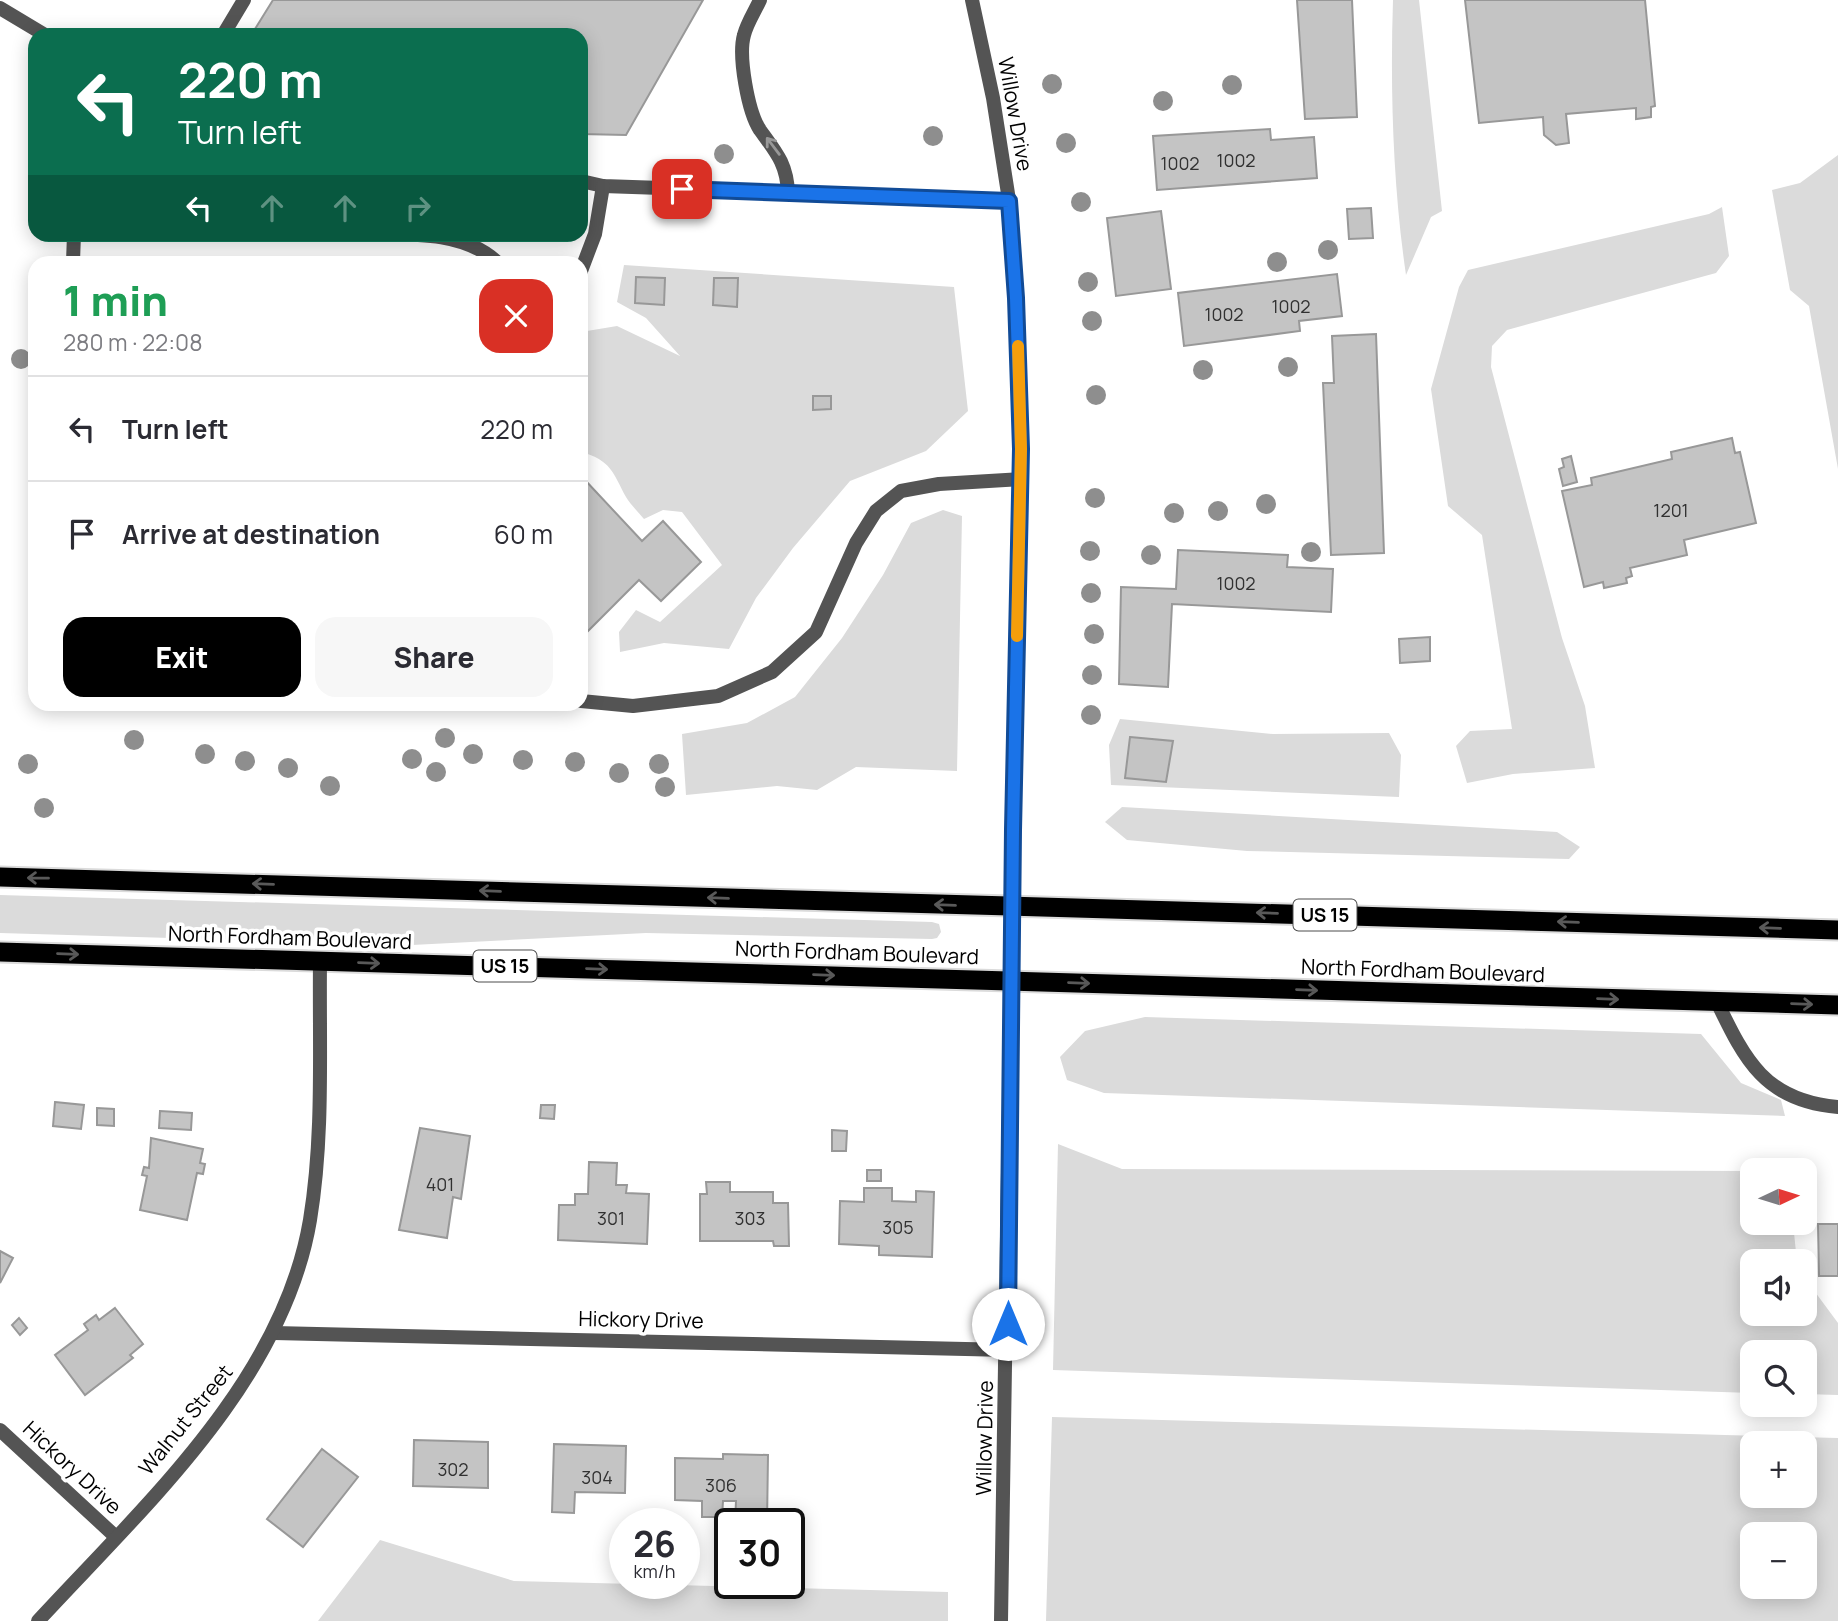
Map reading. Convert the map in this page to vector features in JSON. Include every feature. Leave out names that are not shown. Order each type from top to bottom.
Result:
[{"type":"highway","name":"US 15","points":[[0,877],[1838,930]]},
{"type":"highway","name":"North Fordham Boulevard","points":[[0,952],[1838,1005]]},
{"type":"street","points":[[227,28],[244,0]]},
{"type":"street","points":[[760,0],[743,36],[748,102],[758,128],[786,167],[788,193]]},
{"type":"street","name":"Willow Drive","points":[[972,0],[993,98],[1009,201],[1017,311],[1021,479],[1011,981],[1008,1350],[1001,1621]]},
{"type":"street","points":[[0,8],[33,28]]},
{"type":"street","points":[[588,183],[603,186],[1009,201]]},
{"type":"street","points":[[587,256],[595,234],[603,186]]},
{"type":"street","points":[[464,242],[484,250],[490,256]]},
{"type":"street","points":[[588,702],[633,706],[718,696],[772,672],[816,632],[856,543],[876,511],[901,491],[939,484],[1021,479]]},
{"type":"street","name":"Walnut Street","points":[[38,1621],[213,1426],[248,1378],[274,1333],[310,1221],[318,1124],[320,961]]},
{"type":"street","points":[[1717,1002],[1742,1054],[1759,1075],[1795,1097],[1818,1105],[1838,1107]]},
{"type":"street","name":"Hickory Drive","points":[[274,1333],[1008,1350]]},
{"type":"street","name":"Hickory Drive","points":[[0,1430],[116,1537]]},
{"type":"shaded area","points":[[1393,0],[1419,0],[1442,211],[1431,217],[1406,275],[1394,138]]},
{"type":"shaded area","points":[[1838,155],[1838,469],[1809,306],[1790,290],[1772,190],[1800,183]]},
{"type":"shaded area","points":[[1722,207],[1729,256],[1716,273],[1507,330],[1492,346],[1491,367],[1562,638],[1585,706],[1595,768],[1513,774],[1467,783],[1456,746],[1470,731],[1512,729],[1482,535],[1448,506],[1431,389],[1459,287],[1468,270],[1709,214]]},
{"type":"shaded area","points":[[624,265],[954,287],[968,411],[926,451],[850,481],[793,548],[756,598],[729,649],[664,643],[620,652],[619,632],[636,610],[660,622],[722,565],[682,512],[663,510],[644,519],[628,500],[610,468],[588,454],[588,331],[617,326],[680,356],[646,318],[617,302]]},
{"type":"shaded area","points":[[943,510],[962,516],[957,771],[856,767],[817,790],[777,786],[686,795],[682,734],[747,723],[795,697],[842,638],[883,575],[911,523]]},
{"type":"shaded area","points":[[1120,719],[1273,734],[1389,733],[1401,755],[1399,797],[1111,785],[1109,745]]},
{"type":"shaded area","points":[[1122,807],[1557,832],[1580,847],[1569,859],[1247,851],[1127,840],[1105,822]]},
{"type":"shaded area","points":[[0,895],[932,922],[939,924],[941,932],[937,938],[932,939],[646,933],[412,945],[0,933]]},
{"type":"shaded area","points":[[1145,1017],[1701,1034],[1741,1083],[1781,1100],[1785,1116],[1104,1093],[1067,1080],[1060,1057],[1085,1031]]},
{"type":"shaded area","points":[[1058,1144],[1122,1169],[1740,1171],[1740,1236],[1794,1236],[1796,1249],[1740,1249],[1740,1326],[1817,1326],[1817,1295],[1838,1323],[1838,1395],[1817,1394],[1817,1340],[1740,1340],[1740,1393],[1053,1370]]},
{"type":"shaded area","points":[[1052,1417],[1740,1435],[1740,1508],[1817,1508],[1817,1437],[1838,1438],[1838,1621],[1046,1621]]},
{"type":"shaded area","points":[[380,1540],[514,1581],[609,1583],[609,1599],[700,1599],[700,1586],[714,1586],[714,1599],[805,1599],[805,1588],[948,1592],[948,1621],[318,1621]]},
{"type":"building","points":[[273,0],[703,0],[626,135],[588,134],[588,28],[256,28]]},
{"type":"building","points":[[1297,0],[1352,0],[1357,117],[1305,119]]},
{"type":"building","points":[[1465,0],[1645,0],[1655,106],[1651,107],[1651,117],[1636,119],[1636,108],[1566,114],[1569,143],[1556,145],[1544,135],[1543,117],[1479,123]]},
{"type":"building","points":[[1270,129],[1271,140],[1314,137],[1317,178],[1157,190],[1153,136]]},
{"type":"building","points":[[1371,208],[1373,238],[1349,239],[1347,209]]},
{"type":"building","points":[[1161,211],[1171,289],[1116,296],[1107,218]]},
{"type":"building","points":[[1337,274],[1342,316],[1299,321],[1300,331],[1184,346],[1178,293]]},
{"type":"building","points":[[636,277],[665,278],[664,305],[635,303]]},
{"type":"building","points":[[714,278],[738,278],[737,307],[713,305]]},
{"type":"building","points":[[1376,334],[1384,553],[1331,555],[1323,383],[1334,383],[1332,336]]},
{"type":"building","points":[[813,396],[831,396],[831,409],[813,410]]},
{"type":"building","points":[[1732,438],[1735,453],[1740,452],[1756,523],[1684,540],[1687,555],[1630,568],[1632,576],[1626,578],[1627,583],[1604,588],[1603,582],[1584,587],[1562,491],[1592,485],[1591,478],[1672,459],[1671,452]]},
{"type":"building","points":[[1571,456],[1577,482],[1563,486],[1559,469],[1564,467],[1562,459]]},
{"type":"building","points":[[588,483],[642,541],[663,521],[701,562],[661,601],[639,580],[588,631]]},
{"type":"building","points":[[1178,550],[1288,555],[1287,567],[1333,569],[1331,612],[1172,604],[1168,687],[1119,684],[1121,587],[1176,589]]},
{"type":"building","points":[[1430,637],[1430,661],[1400,663],[1399,639]]},
{"type":"building","points":[[1130,737],[1173,741],[1166,782],[1125,778]]},
{"type":"building","points":[[55,1102],[84,1105],[81,1129],[53,1126]]},
{"type":"building","points":[[541,1105],[555,1105],[554,1119],[540,1118]]},
{"type":"building","points":[[97,1108],[114,1109],[114,1126],[97,1125]]},
{"type":"building","points":[[160,1111],[192,1113],[191,1130],[159,1128]]},
{"type":"building","points":[[420,1128],[470,1136],[461,1199],[453,1197],[447,1238],[399,1230]]},
{"type":"building","points":[[832,1130],[847,1131],[846,1151],[832,1151]]},
{"type":"building","points":[[151,1138],[203,1149],[200,1163],[205,1164],[203,1174],[197,1173],[187,1220],[140,1210],[147,1176],[142,1175],[144,1167],[149,1168]]},
{"type":"building","points":[[589,1162],[617,1163],[616,1185],[627,1185],[626,1193],[649,1194],[647,1244],[558,1240],[559,1205],[575,1205],[575,1194],[588,1194]]},
{"type":"building","points":[[867,1170],[881,1170],[881,1181],[867,1181]]},
{"type":"building","points":[[706,1182],[730,1182],[730,1192],[773,1192],[773,1203],[788,1203],[789,1246],[774,1246],[773,1241],[700,1241],[700,1194],[707,1194]]},
{"type":"building","points":[[864,1188],[892,1188],[892,1201],[916,1202],[916,1191],[934,1192],[932,1257],[879,1255],[879,1246],[839,1244],[840,1201],[864,1202]]},
{"type":"building","points":[[1818,1224],[1838,1224],[1838,1276],[1819,1276]]},
{"type":"building","points":[[0,1251],[13,1258],[0,1283]]},
{"type":"building","points":[[115,1308],[143,1344],[130,1355],[133,1358],[85,1395],[55,1355],[88,1330],[84,1324],[96,1315],[99,1320]]},
{"type":"building","points":[[19,1318],[27,1328],[20,1335],[12,1325]]},
{"type":"building","points":[[414,1440],[488,1442],[488,1488],[413,1486]]},
{"type":"building","points":[[554,1444],[626,1446],[625,1493],[575,1492],[574,1513],[552,1512]]},
{"type":"building","points":[[322,1449],[358,1477],[303,1547],[267,1519]]},
{"type":"building","points":[[723,1454],[768,1455],[767,1508],[736,1508],[736,1501],[723,1501],[723,1508],[714,1508],[714,1517],[702,1517],[702,1501],[675,1500],[675,1458],[723,1459]]},
{"type":"slow traffic","points":[[1017,636],[1021,449],[1018,346]]},
{"type":"route","points":[[682,189],[1009,201],[1020,380],[1021,449],[1013,830],[1008,1324]]}]
